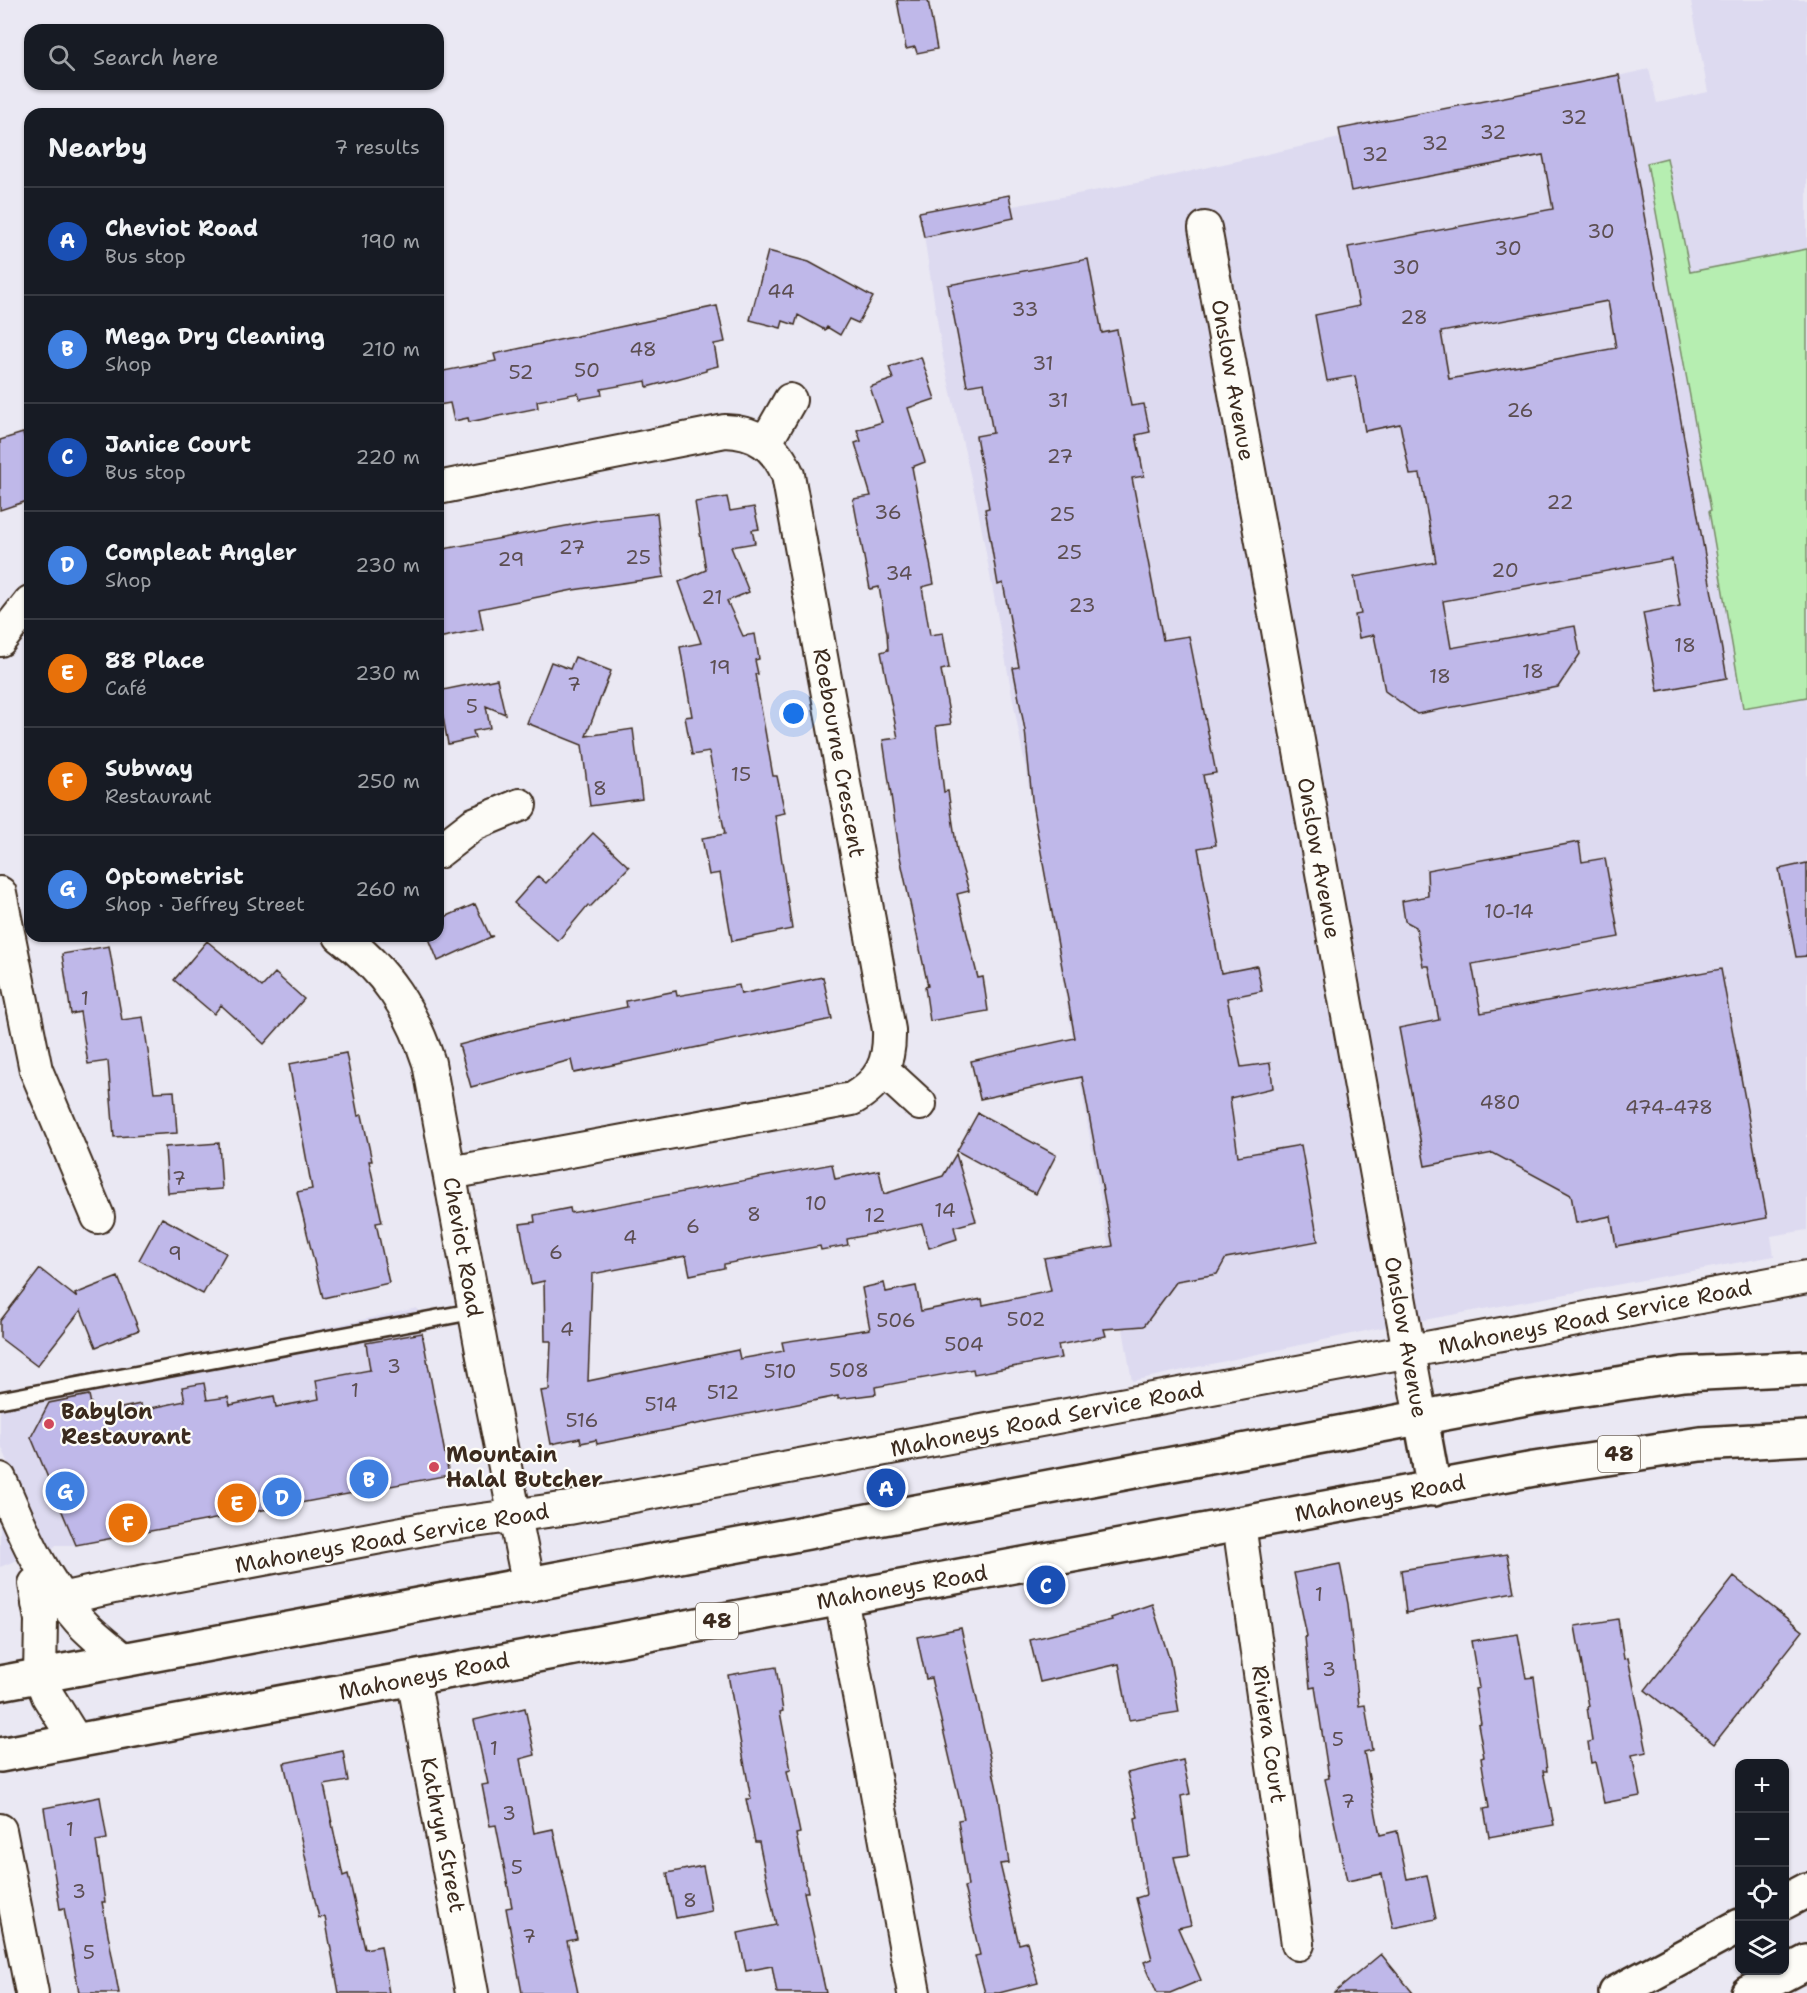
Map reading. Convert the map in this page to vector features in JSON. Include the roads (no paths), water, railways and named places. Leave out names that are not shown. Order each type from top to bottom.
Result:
[{"type":"main road","points":[[0,1683],[1596,1386],[1683,1374],[1807,1368]]},
{"type":"main road","name":"Onslow Avenue","points":[[1421,1418],[1434,1489]]},
{"type":"main road","name":"Mahoneys Road","points":[[0,1755],[1631,1452],[1700,1444],[1807,1438]]},
{"type":"main road","points":[[1789,1900],[1807,1890]]},
{"type":"main road","points":[[1617,1993],[1735,1929]]},
{"type":"main road","points":[[1748,1993],[1807,1962]]},
{"type":"street","name":"Onslow Avenue","points":[[1205,228],[1421,1418]]},
{"type":"street","points":[[444,487],[725,431],[740,431],[766,442],[790,400]]},
{"type":"street","name":"Roebourne Crescent","points":[[766,442],[783,462],[788,475],[889,1030],[884,1071]]},
{"type":"street","points":[[0,640],[24,610]]},
{"type":"street","points":[[444,847],[474,824],[520,805]]},
{"type":"street","points":[[0,893],[13,933],[36,1070],[98,1217]]},
{"type":"street","name":"Cheviot Road","points":[[348,942],[388,980],[413,1020],[429,1063],[529,1586]]},
{"type":"street","points":[[450,1173],[852,1099],[866,1091],[884,1071],[920,1104]]},
{"type":"street","name":"Mahoneys Road Service Road","points":[[50,1602],[159,1578],[514,1515],[581,1506],[1807,1277]]},
{"type":"street","points":[[0,1479],[28,1543],[50,1602],[39,1676],[48,1696],[76,1741]]},
{"type":"street","name":"Riviera Court","points":[[1239,1524],[1299,1944]]},
{"type":"street","points":[[841,1598],[914,1993]]},
{"type":"street","points":[[50,1602],[88,1629],[124,1660]]},
{"type":"street","name":"Kathryn Street","points":[[413,1678],[472,1993]]},
{"type":"street","points":[[0,1830],[32,1993]]},
{"type":"lane","points":[[0,1400],[475,1311]]},
{"type":"place","name":"Babylon Restaurant","points":[[49,1424]]},
{"type":"place","name":"Mountain Halal Butcher","points":[[434,1467]]},
{"type":"place","name":"Mega Dry Cleaning","points":[[369,1479]]},
{"type":"place","name":"Cheviot Road","points":[[886,1488]]},
{"type":"place","name":"Optometrist","points":[[65,1491]]},
{"type":"place","name":"Compleat Angler","points":[[282,1497]]},
{"type":"place","name":"88 Place","points":[[237,1503]]},
{"type":"place","name":"Subway","points":[[128,1523]]},
{"type":"place","name":"Janice Court","points":[[1046,1585]]}]
